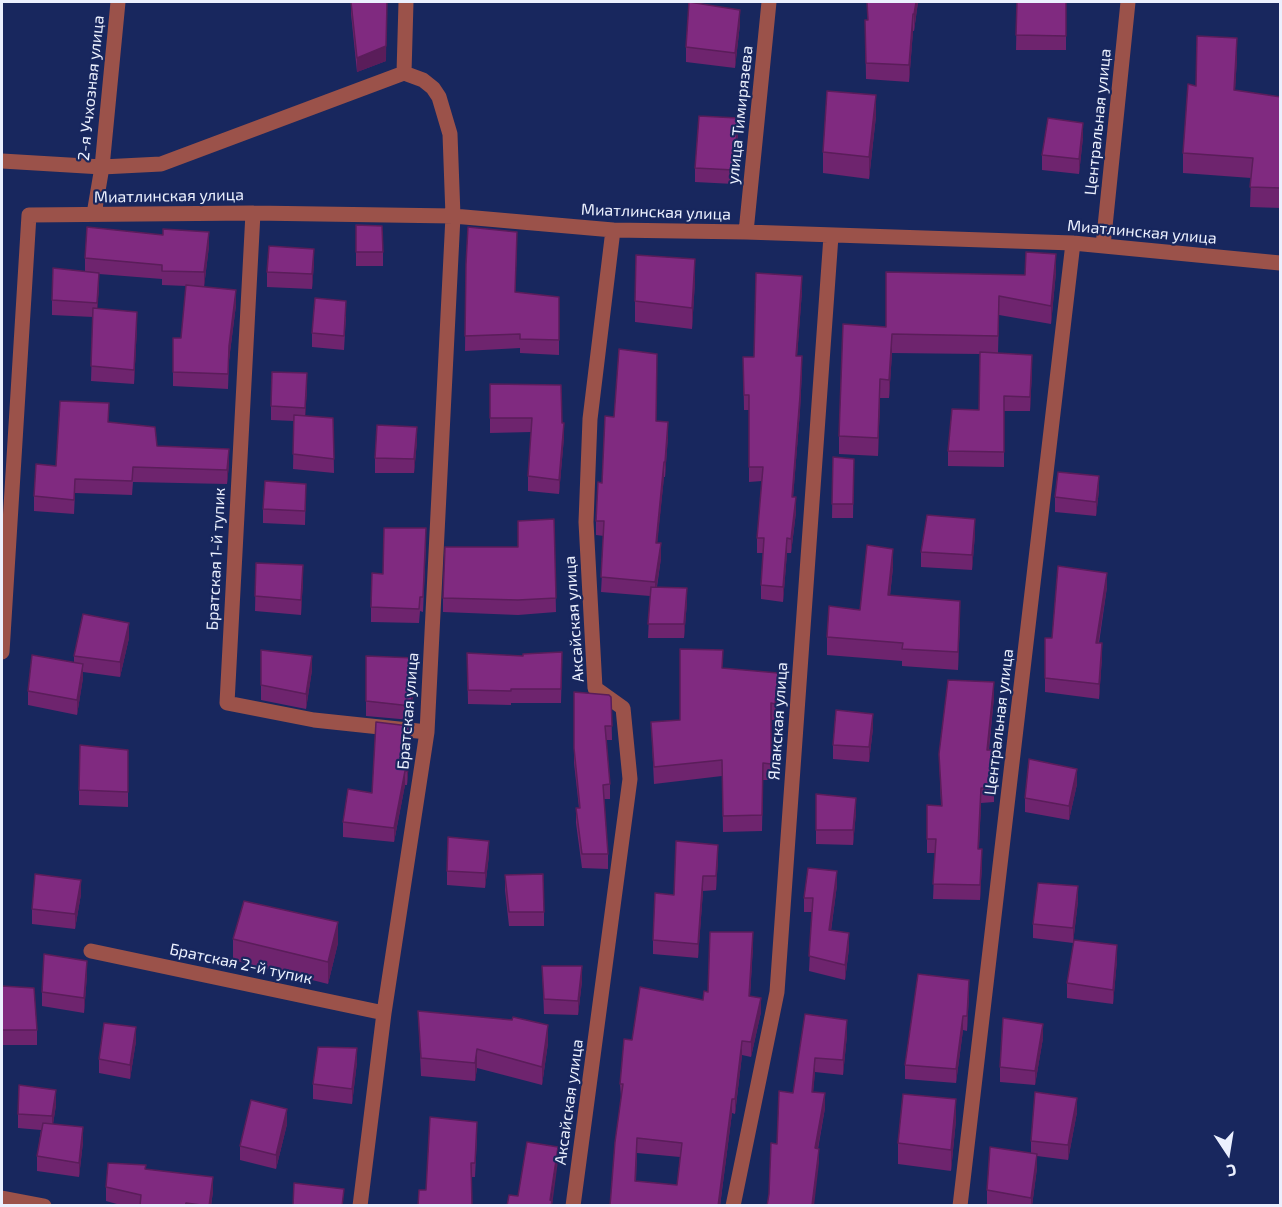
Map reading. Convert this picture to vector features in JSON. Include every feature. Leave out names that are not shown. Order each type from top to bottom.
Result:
[{"type":"street","name":"2-я Учхозная улица","points":[[94,214],[102,167],[118,2]]},
{"type":"street","points":[[2,161],[102,167],[161,164],[404,74],[406,2]]},
{"type":"street","name":"улица Тимирязева","points":[[746,232],[769,2]]},
{"type":"street","name":"Центральная улица","points":[[1103,246],[1128,2]]},
{"type":"street","name":"Братская улица","points":[[360,1206],[384,1012],[427,732],[453,216],[450,134],[439,97],[433,87],[423,80],[404,74]]},
{"type":"street","name":"Миатлинская улица","points":[[2,652],[29,215],[253,213],[453,216],[613,230],[1073,243],[1281,263]]},
{"type":"street","name":"Братская 1-й тупик","points":[[253,213],[227,703],[314,720],[427,732]]},
{"type":"street","name":"Аксайская улица","points":[[573,1206],[630,778],[623,708],[595,688],[586,522],[590,419],[613,230]]},
{"type":"street","name":"Ялакская улица","points":[[733,1206],[777,992],[831,236]]},
{"type":"street","name":"Центральная улица","points":[[960,1206],[1073,243]]},
{"type":"street","name":"Братская 2-й тупик","points":[[91,951],[384,1012]]},
{"type":"street","points":[[2,1198],[44,1206]]},
{"type":"building","points":[[351,2],[387,2],[386,46],[357,58]]},
{"type":"building","points":[[689,2],[740,10],[735,53],[686,47]]},
{"type":"building","points":[[867,2],[916,2],[909,65],[866,63]]},
{"type":"building","points":[[1017,2],[1066,2],[1066,36],[1016,35]]},
{"type":"building","points":[[1197,36],[1237,38],[1234,90],[1281,97],[1281,188],[1250,187],[1253,158],[1183,153],[1188,84],[1196,86]]},
{"type":"building","points":[[827,91],[876,95],[869,157],[823,152]]},
{"type":"building","points":[[699,116],[738,118],[734,170],[695,168]]},
{"type":"building","points":[[1048,118],[1083,123],[1079,159],[1042,155]]},
{"type":"building","points":[[356,225],[382,226],[383,252],[356,252]]},
{"type":"building","points":[[87,227],[163,235],[163,229],[209,232],[204,272],[162,271],[162,265],[85,258]]},
{"type":"building","points":[[468,227],[517,232],[515,292],[559,297],[559,340],[520,339],[520,334],[465,336]]},
{"type":"building","points":[[269,246],[314,249],[312,274],[267,272]]},
{"type":"building","points":[[1026,252],[1056,254],[1051,306],[999,296],[998,336],[892,334],[889,380],[880,379],[878,438],[839,436],[843,324],[886,327],[886,272],[1025,275]]},
{"type":"building","points":[[636,255],[695,259],[692,308],[635,301]]},
{"type":"building","points":[[53,268],[99,273],[97,303],[52,300]]},
{"type":"building","points":[[756,273],[802,276],[796,356],[802,356],[792,497],[796,497],[791,539],[787,538],[783,587],[761,585],[764,538],[757,538],[763,467],[749,467],[749,395],[744,395],[743,357],[754,357]]},
{"type":"building","points":[[186,285],[236,290],[228,374],[173,372],[173,338],[181,338]]},
{"type":"building","points":[[315,298],[346,301],[344,336],[312,333]]},
{"type":"building","points":[[93,308],[137,312],[134,370],[91,366]]},
{"type":"building","points":[[619,349],[657,354],[656,421],[668,422],[656,543],[661,543],[655,582],[601,577],[604,521],[596,521],[598,482],[602,483],[605,416],[614,417]]},
{"type":"building","points":[[980,352],[1032,355],[1030,397],[1004,396],[1004,452],[948,451],[952,409],[979,410]]},
{"type":"building","points":[[272,372],[307,373],[305,408],[271,406]]},
{"type":"building","points":[[490,384],[561,385],[562,423],[564,423],[559,480],[528,476],[532,418],[490,418]]},
{"type":"building","points":[[60,401],[109,403],[108,422],[155,427],[157,446],[229,449],[227,470],[133,467],[132,481],[75,479],[74,500],[34,496],[36,464],[56,466]]},
{"type":"building","points":[[294,415],[333,418],[334,459],[293,454]]},
{"type":"building","points":[[377,425],[417,427],[414,459],[375,458]]},
{"type":"building","points":[[833,457],[854,459],[853,504],[832,504]]},
{"type":"building","points":[[1058,472],[1099,476],[1096,502],[1055,497]]},
{"type":"building","points":[[265,481],[306,484],[305,511],[263,509]]},
{"type":"building","points":[[927,515],[975,519],[972,555],[921,552]]},
{"type":"building","points":[[554,519],[556,598],[518,600],[443,598],[445,547],[518,547],[518,521]]},
{"type":"building","points":[[384,528],[426,528],[423,597],[420,597],[419,609],[371,607],[372,573],[383,574]]},
{"type":"building","points":[[867,545],[893,549],[888,595],[960,601],[958,652],[902,649],[903,643],[827,637],[829,606],[860,610]]},
{"type":"building","points":[[256,563],[303,565],[301,600],[255,596]]},
{"type":"building","points":[[1058,566],[1107,573],[1096,643],[1102,643],[1099,684],[1045,678],[1045,638],[1052,638]]},
{"type":"building","points":[[651,587],[687,588],[684,624],[648,624]]},
{"type":"building","points":[[83,614],[129,623],[120,662],[74,656]]},
{"type":"building","points":[[680,649],[723,650],[722,668],[778,673],[775,704],[771,703],[771,764],[763,763],[762,815],[723,816],[722,760],[654,767],[651,722],[680,720]]},
{"type":"building","points":[[261,650],[312,656],[306,694],[261,685]]},
{"type":"building","points":[[562,652],[561,689],[468,690],[467,653],[523,656],[523,654]]},
{"type":"building","points":[[32,655],[83,664],[77,700],[28,691]]},
{"type":"building","points":[[366,656],[415,658],[411,706],[366,701]]},
{"type":"building","points":[[948,680],[994,682],[987,750],[993,750],[994,788],[981,788],[978,849],[982,849],[980,885],[933,884],[936,839],[927,839],[927,805],[942,806],[939,754]]},
{"type":"building","points":[[574,692],[611,697],[612,726],[605,726],[610,784],[603,785],[608,854],[582,854],[576,808],[580,808],[574,748]]},
{"type":"building","points":[[836,710],[873,714],[869,747],[833,745]]},
{"type":"building","points":[[376,722],[409,726],[407,771],[405,771],[394,828],[343,822],[348,789],[372,793]]},
{"type":"building","points":[[80,745],[128,750],[128,792],[79,790]]},
{"type":"building","points":[[1029,759],[1077,769],[1069,806],[1025,798]]},
{"type":"building","points":[[816,794],[856,798],[853,830],[816,830]]},
{"type":"building","points":[[448,837],[489,841],[485,873],[447,871]]},
{"type":"building","points":[[676,841],[718,845],[716,876],[703,876],[698,944],[653,940],[655,893],[674,895]]},
{"type":"building","points":[[808,868],[837,871],[829,930],[849,933],[845,965],[809,956],[813,898],[804,898]]},
{"type":"building","points":[[35,874],[81,880],[75,914],[32,909]]},
{"type":"building","points":[[543,874],[544,912],[509,912],[505,875]]},
{"type":"building","points":[[1038,883],[1078,886],[1073,928],[1033,924]]},
{"type":"building","points":[[244,901],[338,922],[328,962],[233,939]]},
{"type":"building","points":[[710,932],[753,932],[749,996],[761,998],[751,1042],[742,1041],[718,1206],[610,1206],[615,1142],[623,1084],[620,1084],[624,1039],[632,1040],[640,987],[703,1000],[704,991],[708,992]],"holes":[[[637,1138],[682,1143],[677,1185],[635,1181]]]},
{"type":"building","points":[[1074,940],[1117,945],[1113,990],[1067,983]]},
{"type":"building","points":[[44,954],[87,961],[84,998],[42,992]]},
{"type":"building","points":[[542,966],[582,966],[578,1001],[544,999]]},
{"type":"building","points":[[918,974],[969,980],[967,1016],[963,1016],[956,1069],[905,1065]]},
{"type":"building","points":[[2,986],[34,988],[37,1030],[2,1030]]},
{"type":"building","points":[[418,1011],[512,1020],[513,1017],[548,1025],[542,1067],[477,1049],[475,1063],[421,1058]]},
{"type":"building","points":[[805,1014],[847,1020],[843,1060],[815,1058],[812,1092],[825,1093],[815,1148],[819,1149],[813,1206],[767,1206],[771,1143],[777,1144],[779,1091],[793,1093]]},
{"type":"building","points":[[1003,1018],[1043,1024],[1035,1071],[1000,1067]]},
{"type":"building","points":[[104,1023],[136,1027],[130,1065],[99,1059]]},
{"type":"building","points":[[318,1047],[357,1048],[352,1089],[313,1084]]},
{"type":"building","points":[[19,1085],[56,1090],[52,1116],[18,1114]]},
{"type":"building","points":[[1035,1092],[1077,1098],[1068,1145],[1031,1141]]},
{"type":"building","points":[[903,1094],[956,1099],[951,1150],[898,1143]]},
{"type":"building","points":[[251,1100],[287,1109],[276,1155],[240,1146]]},
{"type":"building","points":[[430,1117],[477,1122],[475,1163],[471,1163],[472,1206],[418,1206],[419,1190],[426,1190]]},
{"type":"building","points":[[43,1123],[83,1127],[79,1163],[37,1156]]},
{"type":"building","points":[[527,1142],[558,1147],[551,1206],[507,1206],[509,1195],[518,1196]]},
{"type":"building","points":[[990,1147],[1037,1154],[1031,1198],[987,1190]]},
{"type":"building","points":[[108,1163],[146,1165],[145,1169],[213,1177],[209,1206],[186,1203],[185,1206],[140,1206],[141,1195],[106,1187]]},
{"type":"building","points":[[294,1183],[344,1189],[342,1206],[293,1206]]}]
